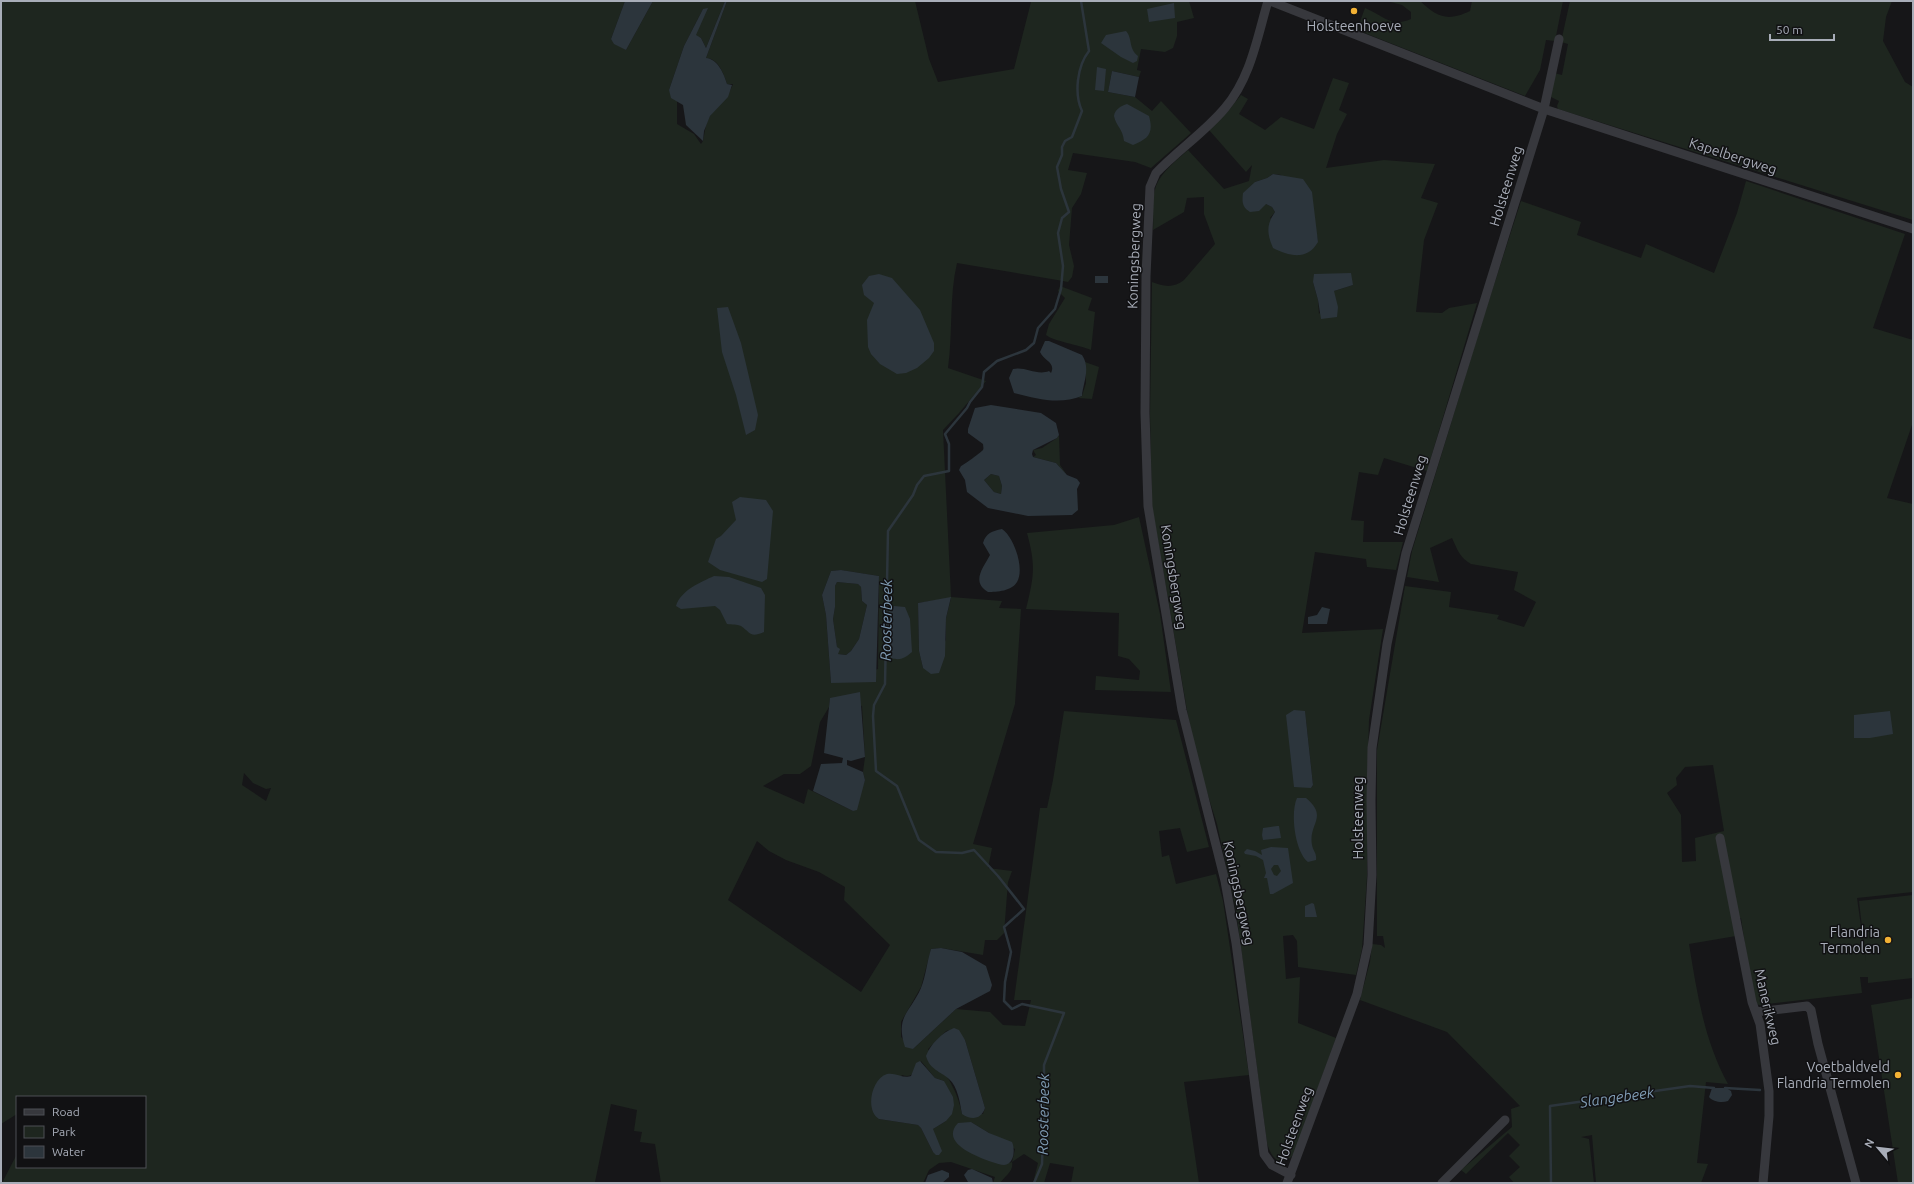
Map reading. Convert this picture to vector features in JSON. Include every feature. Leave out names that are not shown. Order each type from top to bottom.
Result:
[{"type":"street","points":[[1269,1],[1544,109]]},
{"type":"street","name":"Koningsbergweg","points":[[1269,1],[1250,67],[1240,86],[1225,108],[1156,173],[1150,187],[1146,276],[1145,413],[1148,506],[1182,710],[1225,881],[1236,943],[1264,1154],[1272,1165],[1289,1179]]},
{"type":"street","name":"Holsteenweg","points":[[1289,1179],[1358,994],[1368,945],[1372,875],[1372,748],[1387,644],[1406,553],[1544,109],[1559,39]]},
{"type":"street","name":"Kapelbergweg","points":[[1544,109],[1913,229]]},
{"type":"street","name":"Manerikweg","points":[[1720,838],[1752,1002],[1760,1024],[1769,1091],[1770,1116],[1763,1183]]},
{"type":"street","points":[[1756,1012],[1807,1006],[1811,1010],[1818,1044],[1856,1183]]},
{"type":"street","points":[[1442,1183],[1505,1120]]},
{"type":"green space","points":[[1,1],[625,1],[611,39],[626,50],[653,1],[725,1],[706,48],[701,38],[695,36],[703,9],[684,46],[669,90],[677,100],[677,124],[694,134],[701,144],[708,119],[725,98],[733,84],[727,84],[720,67],[714,61],[706,58],[727,1],[915,1],[929,59],[938,82],[1014,69],[1031,2],[1030,1],[1189,1],[1194,18],[1177,22],[1177,36],[1173,48],[1165,52],[1141,49],[1137,70],[1141,71],[1139,77],[1112,71],[1108,92],[1135,97],[1152,111],[1161,101],[1191,133],[1151,168],[1135,162],[1073,153],[1068,170],[1087,173],[1081,194],[1072,208],[1069,245],[1074,266],[1072,277],[1068,282],[957,263],[953,289],[948,368],[986,381],[943,430],[951,597],[1002,601],[999,608],[1021,609],[1015,704],[973,844],[992,848],[988,868],[1012,871],[1008,882],[1004,933],[997,940],[985,940],[983,955],[941,948],[931,949],[921,987],[901,1022],[901,1037],[913,1049],[956,1009],[990,1012],[1003,1025],[1025,1026],[1031,1000],[1014,1000],[1040,808],[1047,808],[1064,711],[1176,720],[1209,847],[1187,852],[1180,828],[1159,831],[1162,857],[1169,855],[1176,884],[1216,874],[1223,901],[1249,1075],[1184,1082],[1199,1183],[1071,1183],[1074,1167],[1050,1163],[1044,1183],[1033,1183],[1038,1163],[1024,1154],[1012,1162],[1012,1168],[1000,1183],[993,1183],[995,1177],[951,1162],[939,1163],[929,1170],[923,1183],[661,1183],[655,1144],[640,1142],[642,1132],[634,1131],[637,1110],[611,1104],[596,1183],[2,1183],[16,1156],[16,1168],[146,1168],[146,1096],[16,1096],[16,1115],[1,1124]],"holes":[[[841,570],[879,576],[878,669],[831,683],[826,615],[822,595],[831,571]],[[951,598],[946,618],[946,640],[923,668],[919,651],[918,603]],[[830,699],[862,706],[865,757],[863,772],[865,780],[853,811],[808,789],[804,804],[763,786],[784,774],[800,774],[811,766],[820,722],[829,707]],[[244,773],[253,783],[266,789],[271,788],[266,801],[242,785]],[[757,841],[769,851],[786,860],[819,872],[845,887],[844,900],[890,945],[861,992],[728,900]],[[954,1029],[965,1040],[985,1108],[983,1114],[962,1114],[960,1104],[953,1088],[928,1049],[946,1031]],[[921,1061],[935,1078],[944,1081],[946,1121],[933,1129],[933,1152],[918,1125],[879,1119],[902,1075],[911,1075]],[[971,1122],[1015,1149],[1012,1162],[1009,1163]]]},
{"type":"green space","points":[[1387,1],[1420,1],[1437,14],[1449,17],[1470,11],[1472,1],[1563,1],[1555,41],[1546,40],[1540,70],[1525,96],[1357,30],[1365,8],[1387,20],[1397,22],[1411,19],[1411,12],[1402,5]]},
{"type":"green space","points":[[1570,1],[1892,1],[1886,17],[1883,41],[1905,82],[1913,87],[1913,220],[1558,109],[1557,106],[1559,101],[1551,97],[1554,73],[1562,75],[1568,44],[1561,42]]},
{"type":"green space","points":[[1333,78],[1349,83],[1339,110],[1347,114],[1337,134],[1326,168],[1384,160],[1435,164],[1421,198],[1438,203],[1424,240],[1416,312],[1442,313],[1449,308],[1477,303],[1427,471],[1384,458],[1378,475],[1359,472],[1351,520],[1364,521],[1363,542],[1403,542],[1396,570],[1367,567],[1366,559],[1315,552],[1302,633],[1383,629],[1369,720],[1367,877],[1362,949],[1356,975],[1298,967],[1297,941],[1293,935],[1283,936],[1286,979],[1300,977],[1298,1023],[1336,1038],[1294,1154],[1285,1161],[1281,1161],[1274,1157],[1267,1143],[1236,911],[1217,824],[1200,770],[1188,716],[1152,506],[1150,414],[1152,282],[1169,286],[1180,283],[1215,244],[1204,214],[1204,197],[1187,198],[1184,212],[1153,230],[1153,202],[1154,191],[1162,175],[1188,150],[1224,189],[1249,181],[1252,165],[1246,172],[1209,130],[1228,111],[1241,95],[1248,99],[1239,114],[1265,130],[1281,117],[1314,129]],"holes":[[[1273,174],[1281,175],[1317,236],[1318,242],[1270,218],[1275,212],[1272,207],[1266,204],[1255,182],[1267,178]],[[1313,282],[1353,285],[1334,291],[1319,314],[1318,300]],[[1305,711],[1313,785],[1311,788]]]},
{"type":"green space","points":[[1746,181],[1905,234],[1873,328],[1913,340],[1913,422],[1887,498],[1913,504],[1913,892],[1857,898],[1866,962],[1859,901],[1913,895],[1913,978],[1868,983],[1868,977],[1860,977],[1862,993],[1759,1005],[1755,1003],[1741,918],[1734,919],[1736,936],[1689,944],[1702,1016],[1713,1050],[1728,1084],[1706,1082],[1697,1163],[1708,1164],[1701,1183],[1596,1183],[1592,1135],[1581,1137],[1589,1139],[1594,1183],[1514,1183],[1509,1177],[1520,1167],[1509,1156],[1520,1145],[1508,1133],[1466,1174],[1461,1170],[1512,1127],[1511,1109],[1520,1106],[1447,1032],[1360,1000],[1370,962],[1372,944],[1381,945],[1385,948],[1383,936],[1377,936],[1377,750],[1405,586],[1451,592],[1449,607],[1499,615],[1497,619],[1524,627],[1536,602],[1514,590],[1518,572],[1467,562],[1461,556],[1452,538],[1430,548],[1439,582],[1407,577],[1412,551],[1481,325],[1521,201],[1581,222],[1577,235],[1641,258],[1646,244],[1714,273],[1737,213]],"holes":[[[1713,765],[1724,831],[1695,838],[1696,861],[1682,862],[1681,815],[1667,793],[1677,785],[1676,778],[1685,767]]]},
{"type":"green space","points":[[1060,286],[1092,298],[1088,310],[1095,312],[1091,350],[1054,339],[1046,335],[1049,324],[1065,298],[1058,291]]},
{"type":"green space","points":[[1085,362],[1099,367],[1092,399],[1078,398],[1082,396],[1086,383]]},
{"type":"green space","points":[[1059,435],[1060,465],[1067,475],[1056,463],[1033,457],[1036,455],[1033,450],[1042,448]]},
{"type":"green space","points":[[991,474],[999,476],[1002,486],[1001,494],[994,492],[984,480]]},
{"type":"green space","points":[[1139,517],[1160,614],[1171,692],[1095,690],[1096,676],[1139,680],[1140,671],[1129,659],[1118,656],[1119,613],[1026,609],[1033,571],[1032,554],[1027,533],[1114,525]]},
{"type":"green space","points":[[837,582],[858,584],[861,587],[862,601],[867,605],[859,639],[851,651],[846,655],[838,654],[833,619],[835,607],[835,586]]},
{"type":"green space","name":"Voetbaldveld Flandria Termolen","points":[[1913,998],[1913,1183],[1898,1183],[1871,1005]]},
{"type":"water","points":[[625,1],[653,1],[626,50],[614,44],[611,39]]},
{"type":"water","points":[[725,1],[727,1],[706,58],[717,64],[727,84],[732,85],[728,97],[710,116],[704,131],[703,141],[686,125],[683,105],[671,98],[669,90],[684,46],[703,9],[708,8],[696,35],[701,38],[706,48]]},
{"type":"water","points":[[1174,3],[1175,18],[1149,22],[1147,9]]},
{"type":"water","points":[[1126,31],[1133,50],[1138,56],[1137,61],[1133,63],[1121,57],[1101,43],[1106,35]]},
{"type":"water","points":[[1097,67],[1106,69],[1104,91],[1095,90]]},
{"type":"water","points":[[1112,71],[1139,77],[1135,97],[1108,92]]},
{"type":"water","points":[[1127,104],[1149,116],[1151,127],[1146,138],[1133,145],[1124,141],[1114,116],[1119,108]]},
{"type":"water","points":[[1273,174],[1303,179],[1312,192],[1318,242],[1309,252],[1291,255],[1273,248],[1268,230],[1270,221],[1275,212],[1272,207],[1266,204],[1259,211],[1250,212],[1243,204],[1243,193],[1255,182],[1267,178]]},
{"type":"water","points":[[1351,273],[1353,285],[1334,291],[1338,307],[1337,317],[1321,319],[1313,282],[1314,274]]},
{"type":"water","points":[[879,274],[892,278],[920,310],[934,343],[934,351],[929,358],[917,368],[906,373],[897,374],[880,364],[871,354],[868,347],[867,320],[874,303],[864,295],[862,285],[869,276]]},
{"type":"water","points":[[1095,276],[1108,276],[1108,283],[1095,283]]},
{"type":"water","points":[[728,307],[741,343],[758,415],[755,430],[746,435],[736,395],[722,352],[717,308]]},
{"type":"water","points":[[1045,341],[1049,341],[1082,355],[1086,365],[1086,376],[1082,396],[1074,399],[1057,401],[1039,399],[1014,393],[1009,378],[1013,369],[1018,368],[1040,372],[1049,371],[1051,373],[1051,364],[1040,352]]},
{"type":"water","points":[[991,405],[1041,413],[1056,423],[1059,435],[1057,438],[1033,450],[1032,454],[1033,457],[1056,463],[1067,475],[1077,479],[1080,483],[1077,489],[1078,510],[1072,515],[1028,516],[988,508],[967,492],[965,480],[959,470],[961,466],[983,450],[983,444],[968,433],[975,408]],"holes":[[[991,474],[999,476],[1002,486],[1001,494],[994,492],[984,480]]]},
{"type":"water","points":[[740,497],[766,500],[773,511],[767,579],[762,582],[720,570],[708,562],[716,539],[721,536],[736,520],[732,502]]},
{"type":"water","points":[[1002,529],[1011,539],[1017,554],[1020,569],[1019,576],[1017,582],[1012,587],[1000,591],[988,592],[980,584],[979,579],[990,555],[983,543],[990,533]]},
{"type":"water","points":[[841,570],[879,576],[876,682],[831,683],[826,615],[822,595],[831,571]],"holes":[[[837,582],[858,584],[861,587],[862,601],[867,605],[859,639],[851,651],[846,655],[838,654],[840,649],[837,647],[833,619],[835,607],[835,586]]]},
{"type":"water","points":[[714,576],[729,577],[761,588],[765,595],[764,632],[753,635],[741,626],[727,624],[720,610],[715,606],[681,609],[676,606],[682,595],[687,591]]},
{"type":"water","points":[[951,597],[946,618],[945,656],[939,673],[931,674],[923,668],[919,651],[918,603]]},
{"type":"water","points":[[894,606],[905,607],[910,619],[912,652],[900,659],[891,658],[887,645],[888,612]]},
{"type":"water","points":[[1322,607],[1330,609],[1327,624],[1308,624],[1308,617],[1317,615]]},
{"type":"water","points":[[860,692],[865,757],[851,761],[847,760],[847,765],[863,772],[865,780],[857,810],[853,811],[813,791],[821,764],[842,763],[843,758],[824,753],[830,698]]},
{"type":"water","points":[[1294,710],[1305,711],[1313,785],[1311,788],[1294,787],[1286,715]]},
{"type":"water","points":[[1890,711],[1893,734],[1870,738],[1854,738],[1854,715]]},
{"type":"water","points":[[1297,798],[1306,798],[1316,810],[1317,816],[1313,831],[1312,845],[1316,860],[1308,862],[1300,850],[1295,832],[1294,813]]},
{"type":"water","points":[[1279,826],[1281,838],[1263,840],[1263,828]]},
{"type":"water","points":[[1271,847],[1288,848],[1293,883],[1273,894],[1270,894],[1267,878],[1264,878],[1266,873],[1263,860],[1256,856],[1245,854],[1244,852],[1247,849],[1262,855],[1261,850]],"holes":[[[1274,865],[1278,865],[1281,871],[1277,876],[1274,875],[1271,869]]]},
{"type":"water","points":[[1312,903],[1314,904],[1317,917],[1305,917],[1305,906]]},
{"type":"water","points":[[941,948],[962,952],[986,966],[992,985],[990,991],[956,1009],[913,1049],[905,1047],[902,1037],[902,1028],[905,1015],[921,988],[931,949]]},
{"type":"water","points":[[954,1028],[959,1030],[965,1040],[985,1108],[981,1115],[975,1118],[962,1114],[955,1086],[949,1079],[930,1064],[926,1056],[937,1039]]},
{"type":"water","points":[[920,1061],[935,1078],[944,1081],[953,1097],[954,1105],[952,1114],[946,1121],[933,1129],[942,1151],[939,1155],[936,1155],[933,1152],[918,1125],[879,1119],[872,1109],[872,1095],[877,1082],[881,1077],[887,1074],[905,1077],[911,1076],[916,1063]]},
{"type":"water","points":[[1712,1088],[1726,1088],[1731,1091],[1732,1095],[1728,1101],[1715,1101],[1709,1097]]},
{"type":"water","points":[[971,1122],[989,1133],[1012,1142],[1014,1152],[1012,1159],[1008,1164],[1004,1165],[978,1157],[957,1143],[953,1137],[953,1130],[958,1123]]},
{"type":"water","points":[[972,1169],[992,1178],[993,1183],[968,1182],[964,1175],[968,1170]]},
{"type":"water","points":[[942,1170],[949,1173],[949,1177],[942,1183],[925,1183],[928,1175]]},
{"type":"waterway","name":"Roosterbeek","points":[[1034,1183],[1042,1164],[1044,1065],[1064,1013],[1022,1004],[1012,1009],[1004,1001],[1005,982],[1011,952],[1004,927],[1024,909],[998,876],[974,850],[962,853],[936,852],[919,840],[897,786],[876,771],[873,716],[874,705],[885,684],[888,531],[913,495],[917,485],[924,476],[949,471],[949,444],[945,434],[967,408],[982,387],[984,372],[997,361],[1026,350],[1034,343],[1038,328],[1055,309],[1061,289],[1063,266],[1058,233],[1062,218],[1069,212],[1061,189],[1057,167],[1062,155],[1062,147],[1065,141],[1072,137],[1082,111],[1078,97],[1078,80],[1082,64],[1089,51],[1081,1]]},
{"type":"waterway","name":"Slangebeek","points":[[1551,1183],[1550,1106],[1690,1086],[1714,1088]]},
{"type":"waterway","name":"Slangebeek","points":[[1725,1088],[1760,1090]]},
{"type":"place","name":"Holsteenhoeve","points":[[1354,11]]},
{"type":"place","name":"Flandria Termolen","points":[[1888,940]]},
{"type":"place","name":"Voetbaldveld Flandria Termolen","points":[[1898,1075]]}]
